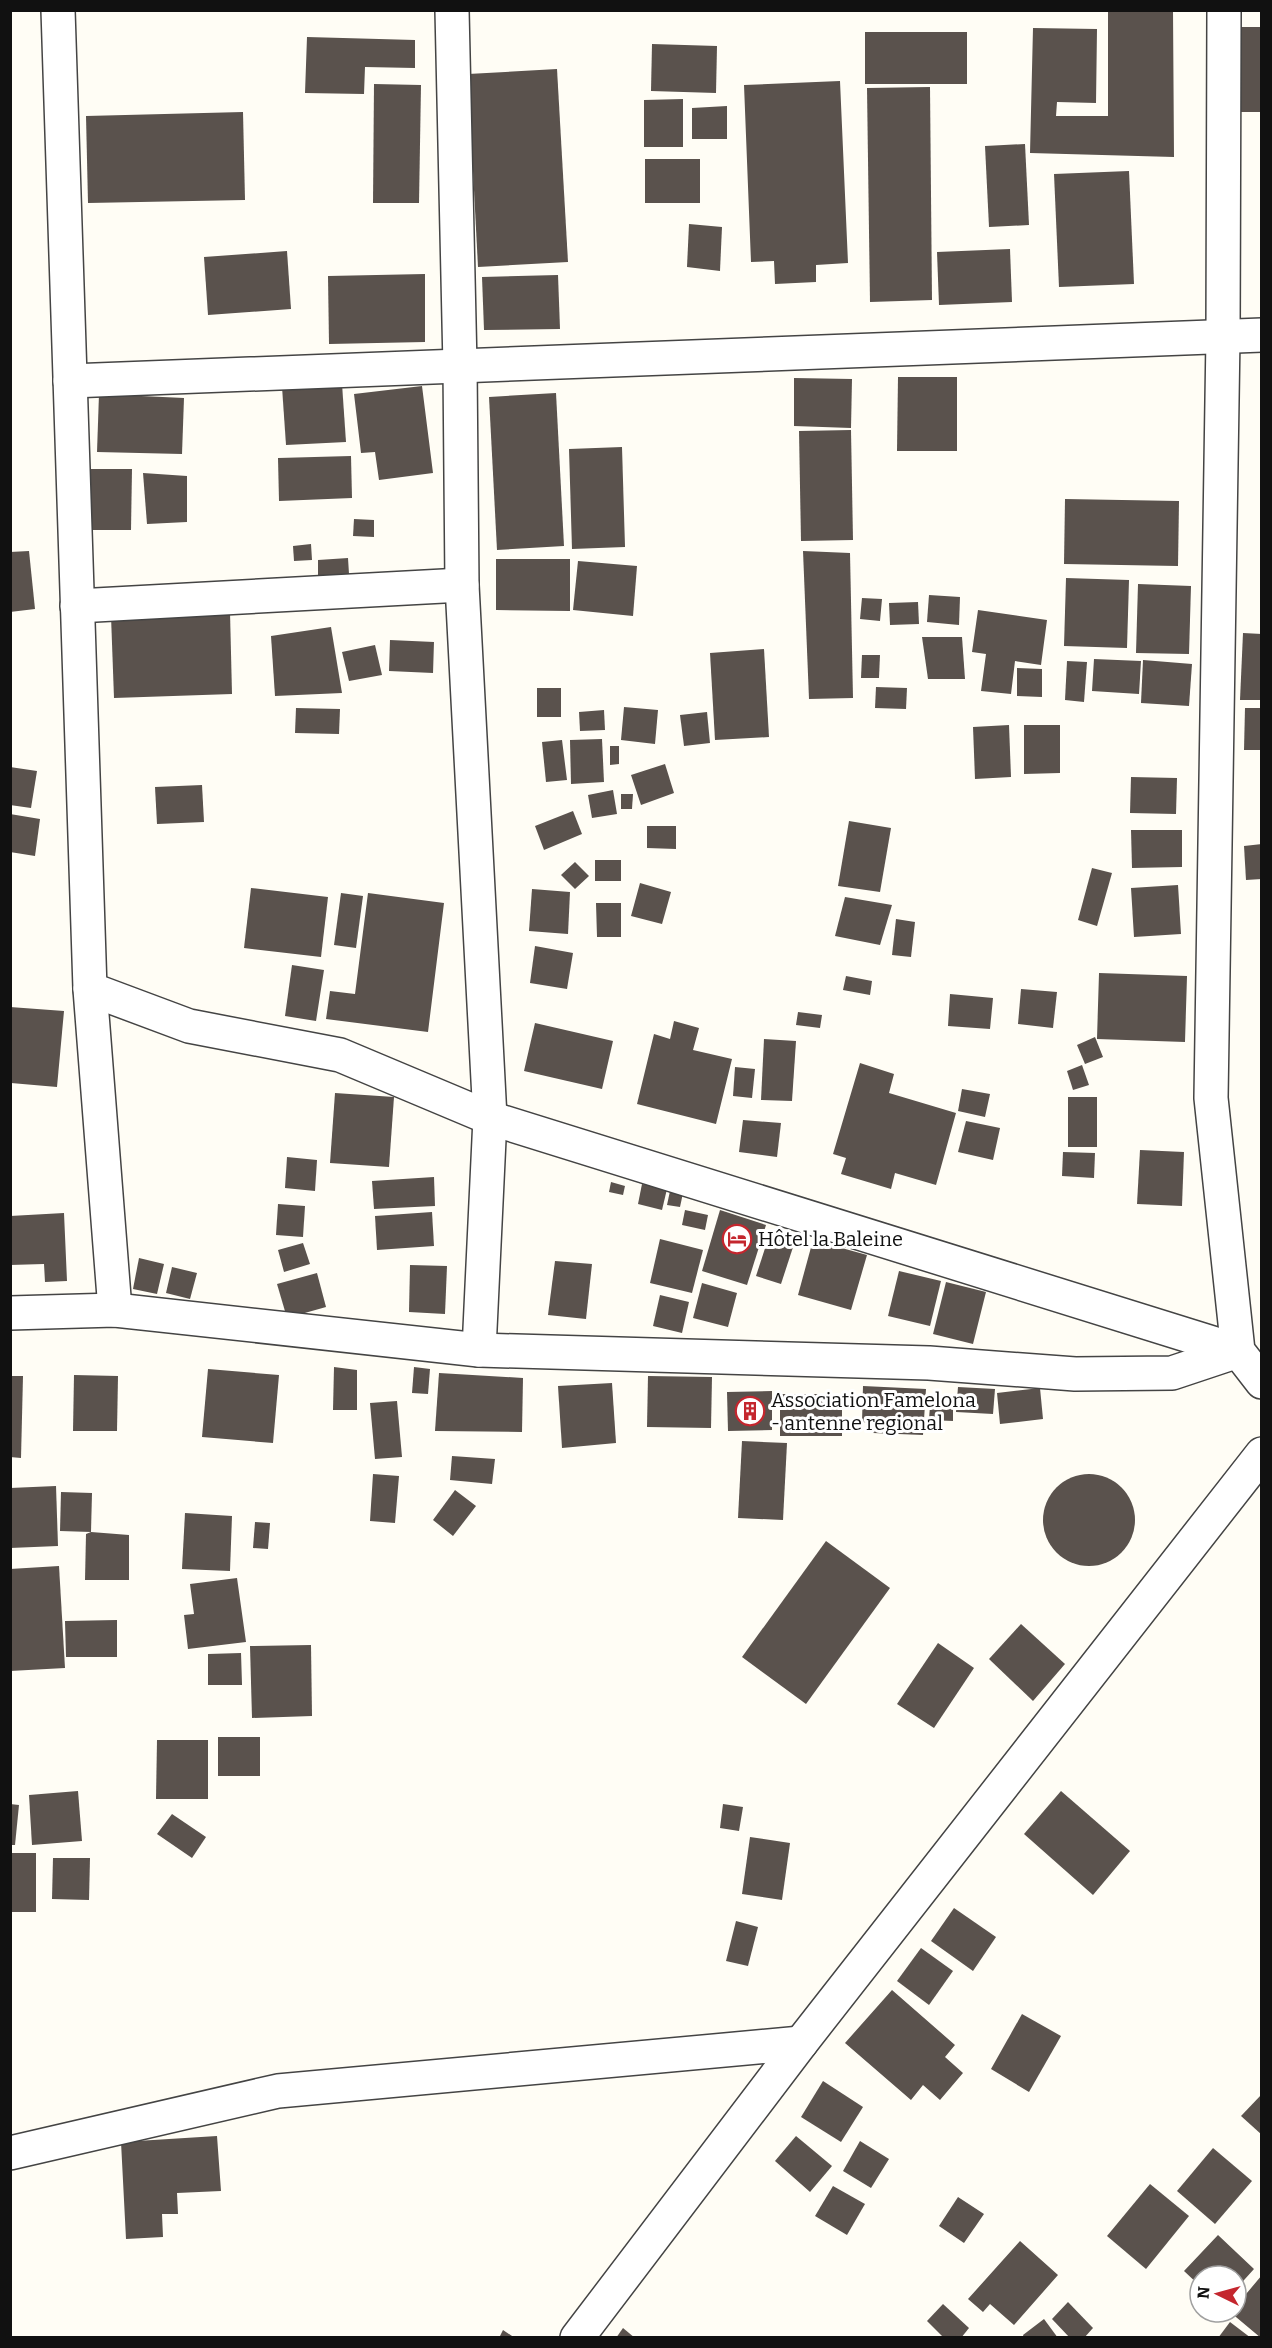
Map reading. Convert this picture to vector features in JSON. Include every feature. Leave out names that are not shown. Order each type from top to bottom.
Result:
[{"type":"street","points":[[58,10],[90,989],[116,1310]]},
{"type":"street","points":[[452,10],[460,366],[462,585],[490,1118],[479,1350]]},
{"type":"street","points":[[1224,10],[1223,337],[1211,1098],[1238,1351],[1262,1382]]},
{"type":"street","points":[[70,381],[1262,335]]},
{"type":"street","points":[[77,606],[462,585]]},
{"type":"street","points":[[90,989],[189,1026],[340,1055],[490,1118],[1238,1351]]},
{"type":"street","points":[[10,1313],[116,1310],[479,1350],[929,1362],[1075,1374],[1172,1372],[1238,1351]]},
{"type":"street","points":[[577,2337],[801,2043],[1262,1454]]},
{"type":"street","points":[[10,2153],[278,2091],[801,2043]]},
{"type":"building","points":[[1108,10],[1173,10],[1174,157],[1030,153],[1033,28],[1097,29],[1096,103],[1057,102],[1056,116],[1108,116]]},
{"type":"building","points":[[1232,27],[1262,27],[1262,112],[1233,112]]},
{"type":"building","points":[[865,32],[967,32],[967,84],[865,84]]},
{"type":"building","points":[[307,37],[415,40],[415,68],[365,67],[364,94],[305,93]]},
{"type":"building","points":[[652,44],[717,46],[716,93],[651,91]]},
{"type":"building","points":[[557,69],[568,262],[478,267],[468,74]]},
{"type":"building","points":[[840,81],[848,263],[816,265],[816,282],[775,284],[774,261],[751,262],[744,85]]},
{"type":"building","points":[[374,84],[421,85],[419,203],[373,203]]},
{"type":"building","points":[[930,87],[932,300],[870,302],[867,88]]},
{"type":"building","points":[[683,99],[683,147],[644,147],[644,100]]},
{"type":"building","points":[[727,106],[727,139],[692,139],[692,108]]},
{"type":"building","points":[[243,112],[245,200],[88,203],[86,116]]},
{"type":"building","points":[[1025,144],[1029,225],[989,227],[985,146]]},
{"type":"building","points":[[645,159],[700,159],[700,203],[645,203]]},
{"type":"building","points":[[1129,171],[1134,284],[1059,287],[1054,174]]},
{"type":"building","points":[[689,224],[722,227],[720,271],[687,267]]},
{"type":"building","points":[[1010,249],[1012,302],[939,305],[937,252]]},
{"type":"building","points":[[287,251],[291,309],[208,315],[204,257]]},
{"type":"building","points":[[425,274],[425,342],[329,344],[328,276]]},
{"type":"building","points":[[558,275],[560,329],[484,330],[482,277]]},
{"type":"building","points":[[898,377],[957,377],[957,451],[897,451]]},
{"type":"building","points":[[794,378],[852,379],[851,428],[794,426]]},
{"type":"building","points":[[342,384],[346,442],[286,445],[282,387]]},
{"type":"building","points":[[422,386],[433,473],[379,480],[375,452],[361,453],[354,394]]},
{"type":"building","points":[[556,393],[564,546],[497,550],[489,397]]},
{"type":"building","points":[[99,394],[184,398],[182,454],[97,452]]},
{"type":"building","points":[[851,430],[853,540],[801,541],[799,431]]},
{"type":"building","points":[[622,447],[625,547],[572,549],[569,449]]},
{"type":"building","points":[[351,456],[352,498],[279,501],[278,458]]},
{"type":"building","points":[[87,469],[132,469],[131,530],[86,530]]},
{"type":"building","points":[[143,473],[187,476],[187,522],[147,524]]},
{"type":"building","points":[[1065,499],[1179,501],[1178,566],[1064,564]]},
{"type":"building","points":[[354,519],[374,520],[374,537],[353,536]]},
{"type":"building","points":[[311,544],[312,560],[294,561],[293,546]]},
{"type":"building","points":[[29,551],[35,609],[10,612],[10,552]]},
{"type":"building","points":[[803,551],[850,553],[853,698],[809,699]]},
{"type":"building","points":[[348,558],[349,574],[318,576],[318,560]]},
{"type":"building","points":[[496,559],[570,559],[570,611],[496,610]]},
{"type":"building","points":[[578,561],[637,566],[633,616],[573,610]]},
{"type":"building","points":[[1066,578],[1129,580],[1127,648],[1064,646]]},
{"type":"building","points":[[1138,584],[1191,586],[1189,654],[1136,653]]},
{"type":"building","points":[[929,595],[960,597],[959,625],[927,622]]},
{"type":"building","points":[[862,598],[882,599],[880,621],[860,619]]},
{"type":"building","points":[[918,602],[919,624],[890,625],[889,603]]},
{"type":"building","points":[[978,610],[1047,620],[1041,665],[1015,661],[1011,694],[981,691],[986,654],[972,652]]},
{"type":"building","points":[[230,612],[232,694],[114,698],[111,616]]},
{"type":"building","points":[[331,627],[342,693],[275,696],[271,636]]},
{"type":"building","points":[[1243,633],[1262,634],[1262,700],[1240,700]]},
{"type":"building","points":[[922,637],[962,637],[965,679],[928,679]]},
{"type":"building","points":[[390,640],[434,642],[433,673],[389,671]]},
{"type":"building","points":[[375,645],[382,675],[349,681],[342,652]]},
{"type":"building","points":[[764,649],[769,737],[715,740],[710,653]]},
{"type":"building","points":[[862,655],[880,655],[879,678],[861,678]]},
{"type":"building","points":[[1094,659],[1141,661],[1139,694],[1092,691]]},
{"type":"building","points":[[1143,660],[1192,664],[1189,706],[1141,703]]},
{"type":"building","points":[[1067,661],[1087,662],[1084,702],[1065,700]]},
{"type":"building","points":[[1017,668],[1042,669],[1042,697],[1017,696]]},
{"type":"building","points":[[876,687],[907,688],[906,709],[875,708]]},
{"type":"building","points":[[537,688],[561,688],[561,717],[537,717]]},
{"type":"building","points":[[624,707],[658,710],[655,744],[621,740]]},
{"type":"building","points":[[296,708],[340,709],[339,734],[295,733]]},
{"type":"building","points":[[1245,708],[1262,708],[1262,750],[1244,750]]},
{"type":"building","points":[[604,710],[605,730],[580,731],[579,712]]},
{"type":"building","points":[[707,712],[710,743],[684,746],[680,715]]},
{"type":"building","points":[[1009,725],[1011,777],[975,779],[973,727]]},
{"type":"building","points":[[1024,725],[1060,725],[1060,773],[1024,774]]},
{"type":"building","points":[[602,739],[604,782],[571,784],[570,740]]},
{"type":"building","points":[[562,740],[567,780],[546,782],[542,742]]},
{"type":"building","points":[[610,746],[619,746],[619,764],[610,765]]},
{"type":"building","points":[[665,764],[674,793],[641,805],[631,775]]},
{"type":"building","points":[[10,767],[37,771],[31,808],[10,805]]},
{"type":"building","points":[[1131,777],[1177,778],[1176,814],[1130,813]]},
{"type":"building","points":[[202,785],[204,822],[157,824],[155,787]]},
{"type":"building","points":[[613,790],[617,814],[592,818],[588,795]]},
{"type":"building","points":[[621,794],[633,794],[632,809],[621,809]]},
{"type":"building","points":[[573,811],[582,834],[544,850],[535,826]]},
{"type":"building","points":[[10,814],[40,819],[35,856],[10,852]]},
{"type":"building","points":[[849,821],[891,828],[880,892],[838,886]]},
{"type":"building","points":[[647,826],[676,826],[676,849],[647,848]]},
{"type":"building","points":[[1131,830],[1182,830],[1182,867],[1132,868]]},
{"type":"building","points":[[1262,844],[1262,879],[1246,880],[1244,846]]},
{"type":"building","points":[[595,860],[621,860],[621,881],[595,881]]},
{"type":"building","points":[[575,862],[589,876],[575,889],[561,875]]},
{"type":"building","points":[[1092,868],[1112,873],[1097,926],[1078,920]]},
{"type":"building","points":[[640,883],[671,892],[662,924],[631,916]]},
{"type":"building","points":[[1178,885],[1181,934],[1134,937],[1131,888]]},
{"type":"building","points":[[251,888],[328,897],[321,957],[244,948]]},
{"type":"building","points":[[532,889],[570,892],[568,934],[529,931]]},
{"type":"building","points":[[341,893],[363,896],[356,948],[334,945]]},
{"type":"building","points":[[368,893],[444,903],[428,1032],[326,1019],[330,991],[355,994]]},
{"type":"building","points":[[845,897],[892,905],[880,945],[835,936]]},
{"type":"building","points":[[596,903],[621,903],[621,937],[597,937]]},
{"type":"building","points":[[896,919],[915,922],[911,957],[892,955]]},
{"type":"building","points":[[535,946],[573,953],[567,989],[530,983]]},
{"type":"building","points":[[292,965],[324,970],[316,1021],[285,1016]]},
{"type":"building","points":[[1099,973],[1187,976],[1185,1042],[1097,1039]]},
{"type":"building","points":[[846,976],[872,981],[870,995],[843,990]]},
{"type":"building","points":[[1021,989],[1057,992],[1053,1028],[1018,1024]]},
{"type":"building","points":[[950,994],[993,998],[990,1029],[948,1026]]},
{"type":"building","points":[[10,1007],[64,1011],[57,1087],[11,1083]]},
{"type":"building","points":[[798,1012],[822,1015],[820,1028],[796,1025]]},
{"type":"building","points":[[674,1021],[699,1028],[693,1050],[732,1059],[716,1124],[637,1104],[654,1034],[670,1039]]},
{"type":"building","points":[[535,1023],[613,1041],[602,1089],[524,1071]]},
{"type":"building","points":[[1095,1037],[1103,1057],[1085,1064],[1077,1045]]},
{"type":"building","points":[[764,1039],[796,1041],[792,1101],[761,1100]]},
{"type":"building","points":[[860,1063],[894,1074],[889,1093],[956,1113],[936,1185],[895,1173],[891,1189],[841,1174],[846,1158],[833,1154]]},
{"type":"building","points":[[1082,1065],[1089,1085],[1073,1090],[1067,1071]]},
{"type":"building","points":[[735,1067],[755,1069],[752,1098],[733,1096]]},
{"type":"building","points":[[962,1089],[990,1094],[985,1117],[958,1111]]},
{"type":"building","points":[[335,1093],[394,1097],[389,1167],[330,1163]]},
{"type":"building","points":[[1068,1097],[1097,1097],[1097,1147],[1068,1147]]},
{"type":"building","points":[[743,1120],[781,1123],[777,1157],[739,1152]]},
{"type":"building","points":[[966,1121],[1000,1128],[993,1160],[958,1152]]},
{"type":"building","points":[[1140,1150],[1184,1152],[1182,1206],[1137,1204]]},
{"type":"building","points":[[1063,1152],[1095,1153],[1094,1178],[1062,1176]]},
{"type":"building","points":[[287,1157],[317,1160],[315,1191],[285,1188]]},
{"type":"building","points":[[434,1177],[435,1206],[374,1209],[372,1181]]},
{"type":"building","points":[[611,1182],[625,1186],[623,1195],[609,1192]]},
{"type":"building","points":[[642,1184],[667,1189],[662,1210],[638,1204]]},
{"type":"building","points":[[670,1191],[683,1193],[680,1207],[667,1205]]},
{"type":"building","points":[[278,1204],[305,1206],[303,1237],[276,1235]]},
{"type":"building","points":[[685,1210],[708,1215],[705,1230],[682,1225]]},
{"type":"building","points":[[720,1210],[766,1225],[747,1285],[702,1271]]},
{"type":"building","points":[[432,1212],[434,1246],[377,1250],[375,1216]]},
{"type":"building","points":[[64,1213],[67,1281],[45,1282],[44,1264],[10,1265],[10,1216]]},
{"type":"building","points":[[771,1230],[796,1238],[781,1284],[756,1276]]},
{"type":"building","points":[[660,1239],[703,1250],[692,1293],[650,1283]]},
{"type":"building","points":[[813,1240],[867,1255],[851,1310],[798,1295]]},
{"type":"building","points":[[303,1243],[310,1264],[284,1272],[278,1250]]},
{"type":"building","points":[[139,1258],[164,1264],[157,1294],[133,1289]]},
{"type":"building","points":[[555,1261],[592,1264],[586,1319],[548,1315]]},
{"type":"building","points":[[410,1265],[447,1266],[445,1314],[409,1312]]},
{"type":"building","points":[[172,1267],[197,1273],[190,1299],[166,1293]]},
{"type":"building","points":[[899,1271],[941,1281],[930,1326],[888,1316]]},
{"type":"building","points":[[317,1273],[326,1307],[287,1318],[277,1284]]},
{"type":"building","points":[[946,1282],[986,1292],[973,1344],[933,1334]]},
{"type":"building","points":[[702,1283],[737,1293],[728,1327],[693,1318]]},
{"type":"building","points":[[660,1295],[689,1302],[682,1333],[653,1326]]},
{"type":"building","points":[[334,1367],[357,1370],[357,1410],[333,1410]]},
{"type":"building","points":[[414,1367],[430,1369],[428,1394],[412,1393]]},
{"type":"building","points":[[208,1369],[279,1375],[273,1443],[202,1437]]},
{"type":"building","points":[[439,1373],[523,1378],[522,1432],[435,1431]]},
{"type":"building","points":[[74,1375],[118,1376],[117,1431],[73,1431]]},
{"type":"building","points":[[10,1376],[23,1376],[21,1458],[10,1457]]},
{"type":"building","points":[[648,1376],[712,1377],[711,1428],[647,1427]]},
{"type":"building","points":[[612,1383],[616,1443],[562,1448],[558,1386]]},
{"type":"building","points":[[863,1386],[926,1389],[923,1435],[873,1433],[873,1423],[862,1422]]},
{"type":"building","points":[[958,1387],[995,1389],[993,1414],[956,1412]]},
{"type":"building","points":[[1040,1388],[1043,1419],[1000,1424],[997,1393]]},
{"type":"building","name":"Association Famelona - antenne regional","points":[[772,1391],[772,1430],[728,1431],[727,1392]]},
{"type":"building","points":[[780,1394],[842,1394],[842,1436],[780,1436]]},
{"type":"building","points":[[397,1401],[402,1457],[375,1459],[370,1403]]},
{"type":"building","points":[[930,1405],[953,1406],[953,1421],[929,1420]]},
{"type":"building","points":[[742,1441],[787,1443],[783,1520],[738,1518]]},
{"type":"building","points":[[452,1456],[495,1459],[492,1484],[450,1480]]},
{"type":"building","points":[[373,1474],[399,1476],[395,1523],[370,1521]]},
{"type":"building","points":[[1089,1474],[1107,1478],[1121,1488],[1131,1502],[1135,1520],[1131,1538],[1121,1552],[1107,1562],[1089,1566],[1071,1562],[1057,1552],[1047,1538],[1043,1520],[1047,1502],[1057,1488],[1071,1478]]},
{"type":"building","points":[[56,1486],[58,1546],[10,1548],[10,1488]]},
{"type":"building","points":[[455,1490],[476,1506],[453,1536],[433,1520]]},
{"type":"building","points":[[61,1492],[92,1493],[91,1532],[60,1531]]},
{"type":"building","points":[[185,1513],[232,1516],[230,1571],[182,1569]]},
{"type":"building","points":[[255,1522],[270,1523],[268,1549],[253,1548]]},
{"type":"building","points":[[91,1532],[129,1535],[129,1580],[85,1580],[86,1534]]},
{"type":"building","points":[[826,1541],[890,1588],[806,1704],[742,1657]]},
{"type":"building","points":[[59,1566],[65,1668],[10,1671],[10,1569]]},
{"type":"building","points":[[237,1578],[246,1642],[188,1649],[184,1615],[194,1614],[190,1584]]},
{"type":"building","points":[[117,1620],[117,1657],[66,1657],[65,1621]]},
{"type":"building","points":[[1021,1624],[1065,1664],[1033,1701],[989,1659]]},
{"type":"building","points":[[938,1643],[974,1668],[934,1728],[897,1704]]},
{"type":"building","points":[[311,1645],[312,1716],[252,1718],[250,1646]]},
{"type":"building","points":[[241,1653],[242,1685],[208,1685],[208,1654]]},
{"type":"building","points":[[218,1737],[260,1737],[260,1776],[218,1776]]},
{"type":"building","points":[[157,1740],[208,1740],[208,1799],[156,1799]]},
{"type":"building","points":[[78,1791],[82,1841],[32,1845],[29,1795]]},
{"type":"building","points":[[1061,1791],[1130,1851],[1093,1895],[1024,1834]]},
{"type":"building","points":[[10,1804],[19,1805],[15,1845],[10,1845]]},
{"type":"building","points":[[723,1804],[743,1807],[739,1831],[720,1828]]},
{"type":"building","points":[[172,1814],[206,1837],[192,1858],[157,1834]]},
{"type":"building","points":[[750,1837],[790,1843],[782,1900],[742,1894]]},
{"type":"building","points":[[10,1853],[36,1853],[36,1912],[10,1912]]},
{"type":"building","points":[[53,1858],[90,1858],[89,1900],[52,1899]]},
{"type":"building","points":[[954,1908],[996,1937],[973,1971],[931,1941]]},
{"type":"building","points":[[736,1921],[758,1927],[748,1966],[726,1961]]},
{"type":"building","points":[[921,1948],[953,1971],[929,2005],[897,1981]]},
{"type":"building","points":[[892,1990],[955,2045],[945,2057],[963,2073],[940,2100],[923,2085],[911,2100],[845,2043]]},
{"type":"building","points":[[1022,2014],[1061,2036],[1029,2092],[991,2069]]},
{"type":"building","points":[[823,2081],[863,2107],[841,2142],[801,2117]]},
{"type":"building","points":[[1262,2094],[1262,2135],[1241,2116]]},
{"type":"building","points":[[217,2136],[221,2191],[177,2193],[178,2214],[162,2214],[163,2237],[126,2239],[121,2142]]},
{"type":"building","points":[[796,2136],[832,2166],[810,2192],[775,2161]]},
{"type":"building","points":[[860,2141],[889,2159],[871,2188],[843,2171]]},
{"type":"building","points":[[1213,2148],[1252,2181],[1215,2224],[1177,2191]]},
{"type":"building","points":[[1150,2184],[1189,2216],[1146,2269],[1107,2236]]},
{"type":"building","points":[[833,2186],[865,2204],[847,2235],[815,2216]]},
{"type":"building","points":[[958,2197],[984,2214],[964,2243],[939,2226]]},
{"type":"building","points":[[1218,2235],[1254,2269],[1248,2276],[1248,2264],[1191,2264]]},
{"type":"building","points":[[1020,2241],[1058,2275],[1014,2325],[990,2304],[983,2312],[968,2299]]},
{"type":"building","points":[[1262,2275],[1262,2338],[1244,2324],[1248,2324],[1248,2292]]},
{"type":"building","points":[[1068,2302],[1093,2328],[1084,2338],[1070,2338],[1052,2319]]},
{"type":"building","points":[[943,2304],[969,2328],[961,2338],[944,2338],[927,2321]]},
{"type":"building","points":[[1044,2319],[1058,2338],[1024,2338],[1023,2335]]},
{"type":"building","points":[[1228,2324],[1233,2324],[1251,2338],[1218,2338]]},
{"type":"building","points":[[623,2328],[635,2338],[616,2338]]},
{"type":"building","points":[[503,2330],[515,2338],[499,2338]]},
{"type":"place","name":"Hôtel la Baleine","points":[[737,1239]]},
{"type":"place","name":"Association Famelona - antenne regional","points":[[750,1411]]}]
